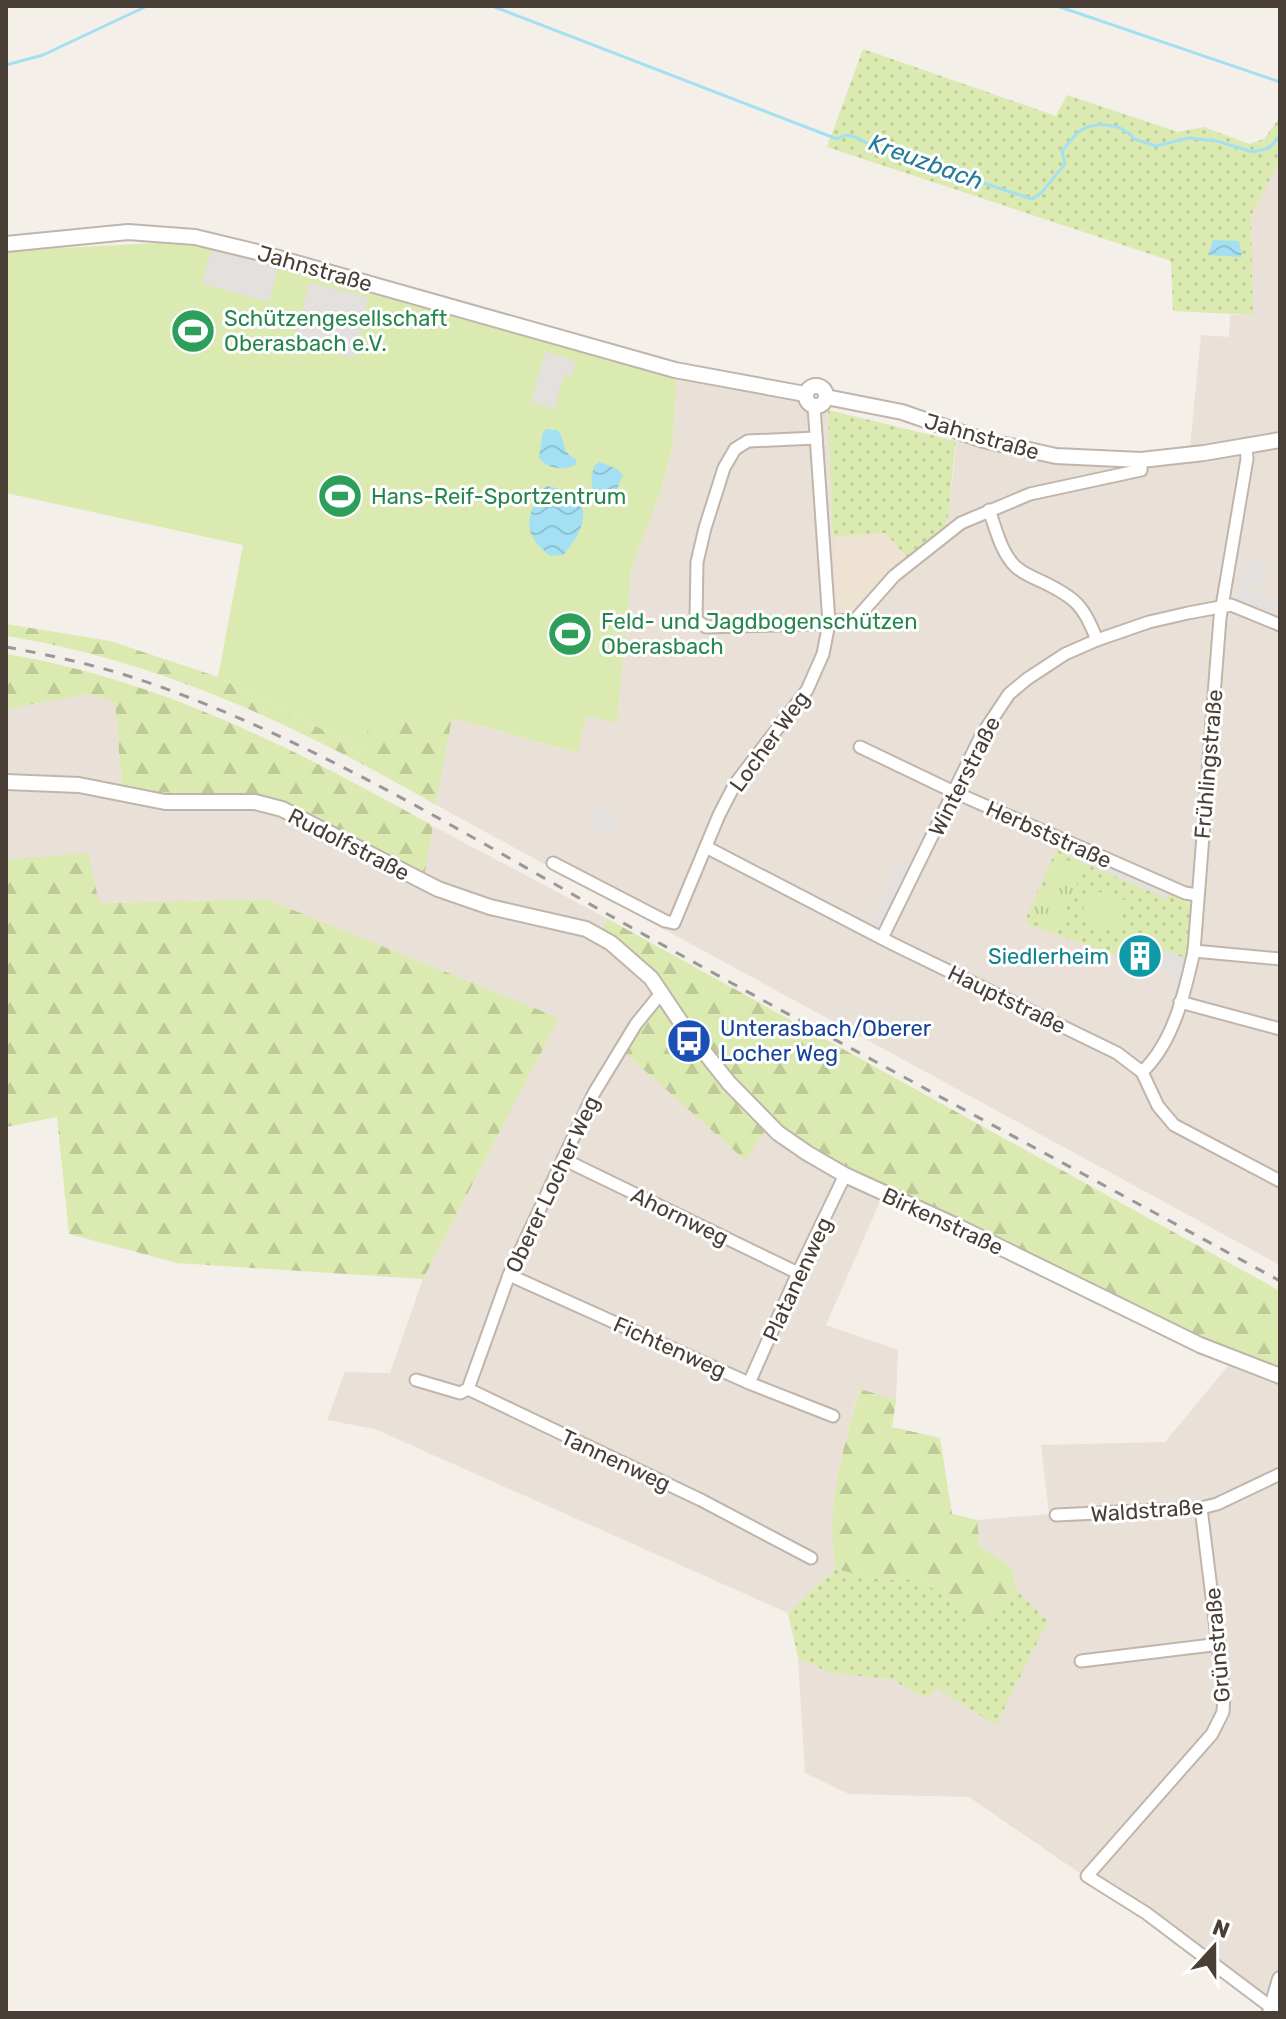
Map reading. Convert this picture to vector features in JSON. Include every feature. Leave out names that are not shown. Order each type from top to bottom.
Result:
[{"type":"street","name":"Jahnstraße","points":[[6,244],[128,232],[195,237],[675,370],[815,399],[902,412],[1020,450],[1056,456],[1141,465],[1280,440]]},
{"type":"street","name":"Locher Weg","points":[[553,863],[674,923],[719,815],[743,771],[807,690],[823,654],[829,623],[815,399]]},
{"type":"street","points":[[816,438],[748,441],[735,449],[724,468],[714,497],[697,562],[696,620],[706,627],[829,623],[856,619],[894,576],[961,523],[1030,494],[1141,465]]},
{"type":"street","name":"Frühlingstraße","points":[[1142,1072],[1160,1051],[1180,1002],[1194,951],[1222,607],[1247,459],[1246,446]]},
{"type":"street","points":[[989,510],[1013,565],[1069,594],[1078,602],[1097,640]]},
{"type":"street","points":[[1222,607],[1238,606],[1280,625]]},
{"type":"street","name":"Winterstraße","points":[[882,938],[981,736],[1009,694],[1046,665],[1097,640],[1149,622],[1222,607]]},
{"type":"street","name":"Herbststraße","points":[[860,747],[954,792],[1185,893],[1197,895]]},
{"type":"street","name":"Rudolfstraße","points":[[6,782],[79,785],[165,802],[255,802],[282,809],[438,889],[490,907],[586,929],[611,943],[651,978],[662,992]]},
{"type":"street","name":"Hauptstraße","points":[[706,847],[882,938],[1117,1053],[1142,1072],[1158,1106],[1174,1125],[1280,1181]]},
{"type":"street","points":[[1194,951],[1280,959]]},
{"type":"street","name":"Oberer Locher Weg","points":[[468,1389],[509,1275],[563,1159],[608,1068],[636,1024],[662,992]]},
{"type":"street","name":"Birkenstraße","points":[[662,992],[682,1024],[750,1107],[778,1133],[845,1175],[975,1234],[1200,1345],[1280,1376]]},
{"type":"street","points":[[1180,1002],[1280,1029]]},
{"type":"street","name":"Ahornweg","points":[[563,1159],[798,1273]]},
{"type":"street","name":"Platanenweg","points":[[749,1383],[845,1175]]},
{"type":"street","name":"Fichtenweg","points":[[509,1275],[749,1383],[833,1416]]},
{"type":"street","name":"Tannenweg","points":[[416,1380],[460,1393],[468,1389],[701,1500],[811,1558]]},
{"type":"street","name":"Waldstraße","points":[[1056,1515],[1201,1508],[1217,1504],[1280,1474]]},
{"type":"street","name":"Grünstraße","points":[[1201,1508],[1220,1644],[1223,1712],[1219,1724],[1087,1876],[1146,1913],[1271,2010]]},
{"type":"street","points":[[1081,1661],[1220,1644]]},
{"type":"street","points":[[1271,2010],[1280,1979]]},
{"type":"shaded area","points":[[1277,164],[1280,165],[1280,1265],[436,805],[452,718],[577,753],[586,716],[617,722],[632,566],[658,499],[672,449],[677,378],[799,401],[828,410],[838,609],[857,613],[889,573],[947,525],[959,425],[1008,442],[1065,450],[1130,454],[1190,448],[1201,335],[1229,337],[1230,315],[1253,315],[1251,216]],"holes":[[[1059,844],[1193,907],[1124,958],[1028,925],[1028,915]]]},
{"type":"shaded area","points":[[212,248],[278,266],[269,302],[202,284]]},
{"type":"shaded area","points":[[309,283],[368,297],[354,358],[294,344]]},
{"type":"shaded area","points":[[545,352],[576,361],[571,376],[564,375],[555,409],[531,402]]},
{"type":"shaded area","points":[[885,533],[907,557],[889,573],[858,613],[846,616],[838,610],[833,537]]},
{"type":"shaded area","points":[[1252,560],[1270,568],[1259,590],[1235,579],[1242,564],[1248,567]]},
{"type":"shaded area","points":[[1238,583],[1278,602],[1275,616],[1236,597]]},
{"type":"shaded area","points":[[91,694],[115,702],[122,789],[278,801],[423,877],[433,826],[608,919],[603,930],[655,974],[666,993],[624,1051],[745,1159],[772,1121],[885,1190],[826,1325],[898,1350],[896,1400],[859,1390],[841,1457],[834,1508],[833,1551],[836,1569],[788,1613],[375,1429],[327,1420],[345,1372],[390,1373],[423,1279],[559,1018],[266,899],[98,903],[17,861],[6,860],[6,709]]},
{"type":"shaded area","points":[[594,807],[619,813],[614,834],[590,829]]},
{"type":"shaded area","points":[[1066,848],[1170,893],[1167,899],[1064,854]]},
{"type":"shaded area","points":[[899,859],[912,866],[880,932],[867,925]]},
{"type":"shaded area","points":[[1158,948],[1188,959],[1181,978],[1151,967]]},
{"type":"shaded area","points":[[1232,1361],[1280,1374],[1280,2009],[1271,2006],[1265,2012],[1171,1936],[969,1797],[849,1794],[805,1773],[798,1658],[831,1673],[890,1679],[925,1697],[936,1687],[1048,1621],[1017,1591],[1011,1567],[980,1547],[977,1520],[1049,1514],[1041,1445],[1165,1442]]},
{"type":"green space","points":[[863,49],[1056,116],[1067,95],[1178,132],[1204,127],[1249,144],[1264,139],[1280,117],[1280,165],[1277,165],[1251,216],[1253,315],[1173,311],[1171,261],[827,147]]},
{"type":"green space","name":"Hans-Reif-Sportzentrum","points":[[157,243],[210,246],[677,378],[672,449],[658,499],[632,566],[617,723],[586,716],[578,753],[452,718],[367,718],[368,752],[218,677],[243,545],[6,493],[6,251]]},
{"type":"green space","points":[[828,410],[956,441],[947,525],[907,557],[885,533],[833,537]]},
{"type":"green space","points":[[6,624],[110,641],[218,677],[368,752],[366,718],[452,718],[436,805],[334,749],[228,701],[119,662],[6,636]]},
{"type":"green space","points":[[6,654],[63,665],[173,700],[280,745],[382,798],[433,826],[424,877],[278,801],[122,789],[115,702],[91,694],[6,709]]},
{"type":"green space","points":[[1059,844],[1193,907],[1193,934],[1181,977],[1028,925],[1027,915]]},
{"type":"green space","points":[[88,853],[99,903],[266,899],[559,1018],[423,1279],[177,1263],[69,1234],[57,1117],[6,1127],[6,860]]},
{"type":"green space","points":[[1058,856],[1084,868],[1057,931],[1031,920]]},
{"type":"green space","points":[[1090,889],[1128,901],[1117,932],[1080,919]]},
{"type":"green space","points":[[608,919],[1280,1291],[1280,1374],[1231,1361],[885,1190],[772,1121],[745,1160],[623,1051],[666,993],[655,974],[602,930]]},
{"type":"green space","points":[[860,1389],[896,1400],[892,1427],[940,1438],[952,1514],[977,1520],[980,1547],[1011,1567],[1017,1591],[973,1639],[967,1621],[946,1597],[919,1579],[882,1580],[836,1569],[832,1524],[834,1501],[842,1455]]},
{"type":"green space","points":[[836,1569],[882,1580],[919,1579],[946,1597],[967,1621],[973,1638],[1017,1591],[1048,1621],[996,1725],[937,1688],[926,1698],[890,1679],[830,1673],[798,1658],[788,1613]]},
{"type":"water","points":[[1213,240],[1239,241],[1242,257],[1208,255]]},
{"type":"water","points":[[547,429],[557,430],[566,450],[576,459],[576,464],[557,468],[542,462],[539,458],[543,432]]},
{"type":"water","points":[[600,462],[623,475],[612,501],[607,502],[592,486],[595,465]]},
{"type":"water","points":[[547,486],[574,497],[583,513],[579,533],[563,555],[550,556],[531,534],[530,515],[540,493]]},
{"type":"waterway","name":"Kreuzbach","points":[[6,65],[43,55],[147,6]]},
{"type":"waterway","name":"Kreuzbach","points":[[492,6],[837,139],[847,135],[855,137],[872,146],[1032,199],[1041,193],[1065,164],[1062,151],[1086,128],[1109,125],[1123,130],[1134,139],[1156,146],[1189,138],[1217,141],[1253,152],[1269,148],[1280,136]]},
{"type":"waterway","points":[[1057,6],[1280,82]]},
{"type":"railway","points":[[6,647],[138,679],[205,704],[334,762],[802,1022],[1280,1281]]},
{"type":"place","name":"Schützengesellschaft Oberasbach e.V.","points":[[193,331]]},
{"type":"place","name":"Hans-Reif-Sportzentrum","points":[[340,496]]},
{"type":"place","name":"Feld- und Jagdbogenschützen Oberasbach","points":[[570,634]]},
{"type":"place","name":"Siedlerheim","points":[[1140,956]]},
{"type":"place","name":"Unterasbach/Oberer Locher Weg","points":[[689,1041]]}]
